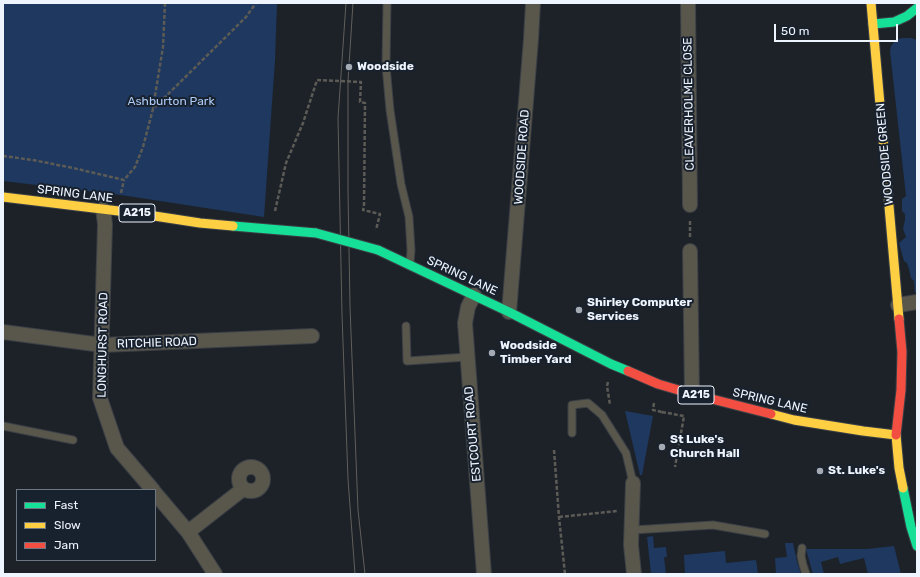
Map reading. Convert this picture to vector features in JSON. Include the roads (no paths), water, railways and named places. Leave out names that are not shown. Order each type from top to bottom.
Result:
[{"type":"main road","name":"WOODSIDE GREEN","points":[[871,3],[902,352],[902,370],[896,435],[899,468],[911,527],[917,546]]},
{"type":"main road","points":[[873,24],[894,22],[914,16]]},
{"type":"main road","name":"SPRING LANE","points":[[3,196],[200,223],[316,233],[375,249],[510,312],[611,364],[658,384],[794,420],[896,435]]},
{"type":"street","name":"WOODSIDE ROAD","points":[[510,312],[531,47],[533,3]]},
{"type":"street","name":"CLEAVERHOLME CLOSE","points":[[688,3],[690,205]]},
{"type":"street","name":"LONGHURST ROAD","points":[[104,209],[106,224],[100,398],[117,448],[152,489]]},
{"type":"street","points":[[690,251],[692,394]]},
{"type":"street","name":"ESTCOURT ROAD","points":[[474,295],[468,307],[465,323],[484,574]]},
{"type":"street","points":[[898,305],[917,302]]},
{"type":"street","name":"RITCHIE ROAD","points":[[3,332],[102,345],[312,336]]},
{"type":"street","points":[[633,483],[632,545],[634,574]]},
{"type":"street","points":[[188,532],[243,489]]},
{"type":"street","points":[[156,494],[188,532],[214,574]]},
{"type":"lane","points":[[387,3],[386,66],[390,110],[401,184],[409,217],[411,250],[410,265]]},
{"type":"lane","points":[[406,326],[407,361],[467,357]]},
{"type":"lane","points":[[572,432],[572,405],[588,403],[602,415],[626,453],[633,483]]},
{"type":"lane","points":[[3,426],[73,440]]},
{"type":"lane","points":[[633,530],[714,525],[765,534]]},
{"type":"lane","points":[[802,548],[801,556],[806,574]]},
{"type":"tram line","points":[[346,3],[338,118],[342,315],[348,479],[355,574]]},
{"type":"tram line","points":[[353,3],[348,81],[350,307],[358,510],[365,574]]},
{"type":"place","name":"Woodside","points":[[349,67]]},
{"type":"place","name":"Shirley Computer Services","points":[[579,310]]},
{"type":"place","name":"Woodside Timber Yard","points":[[492,353]]},
{"type":"place","name":"St Luke's Church Hall","points":[[662,447]]},
{"type":"place","name":"St. Luke's","points":[[820,471]]},
{"type":"park label","name":"Ashburton Park","points":[[171,102]]}]
